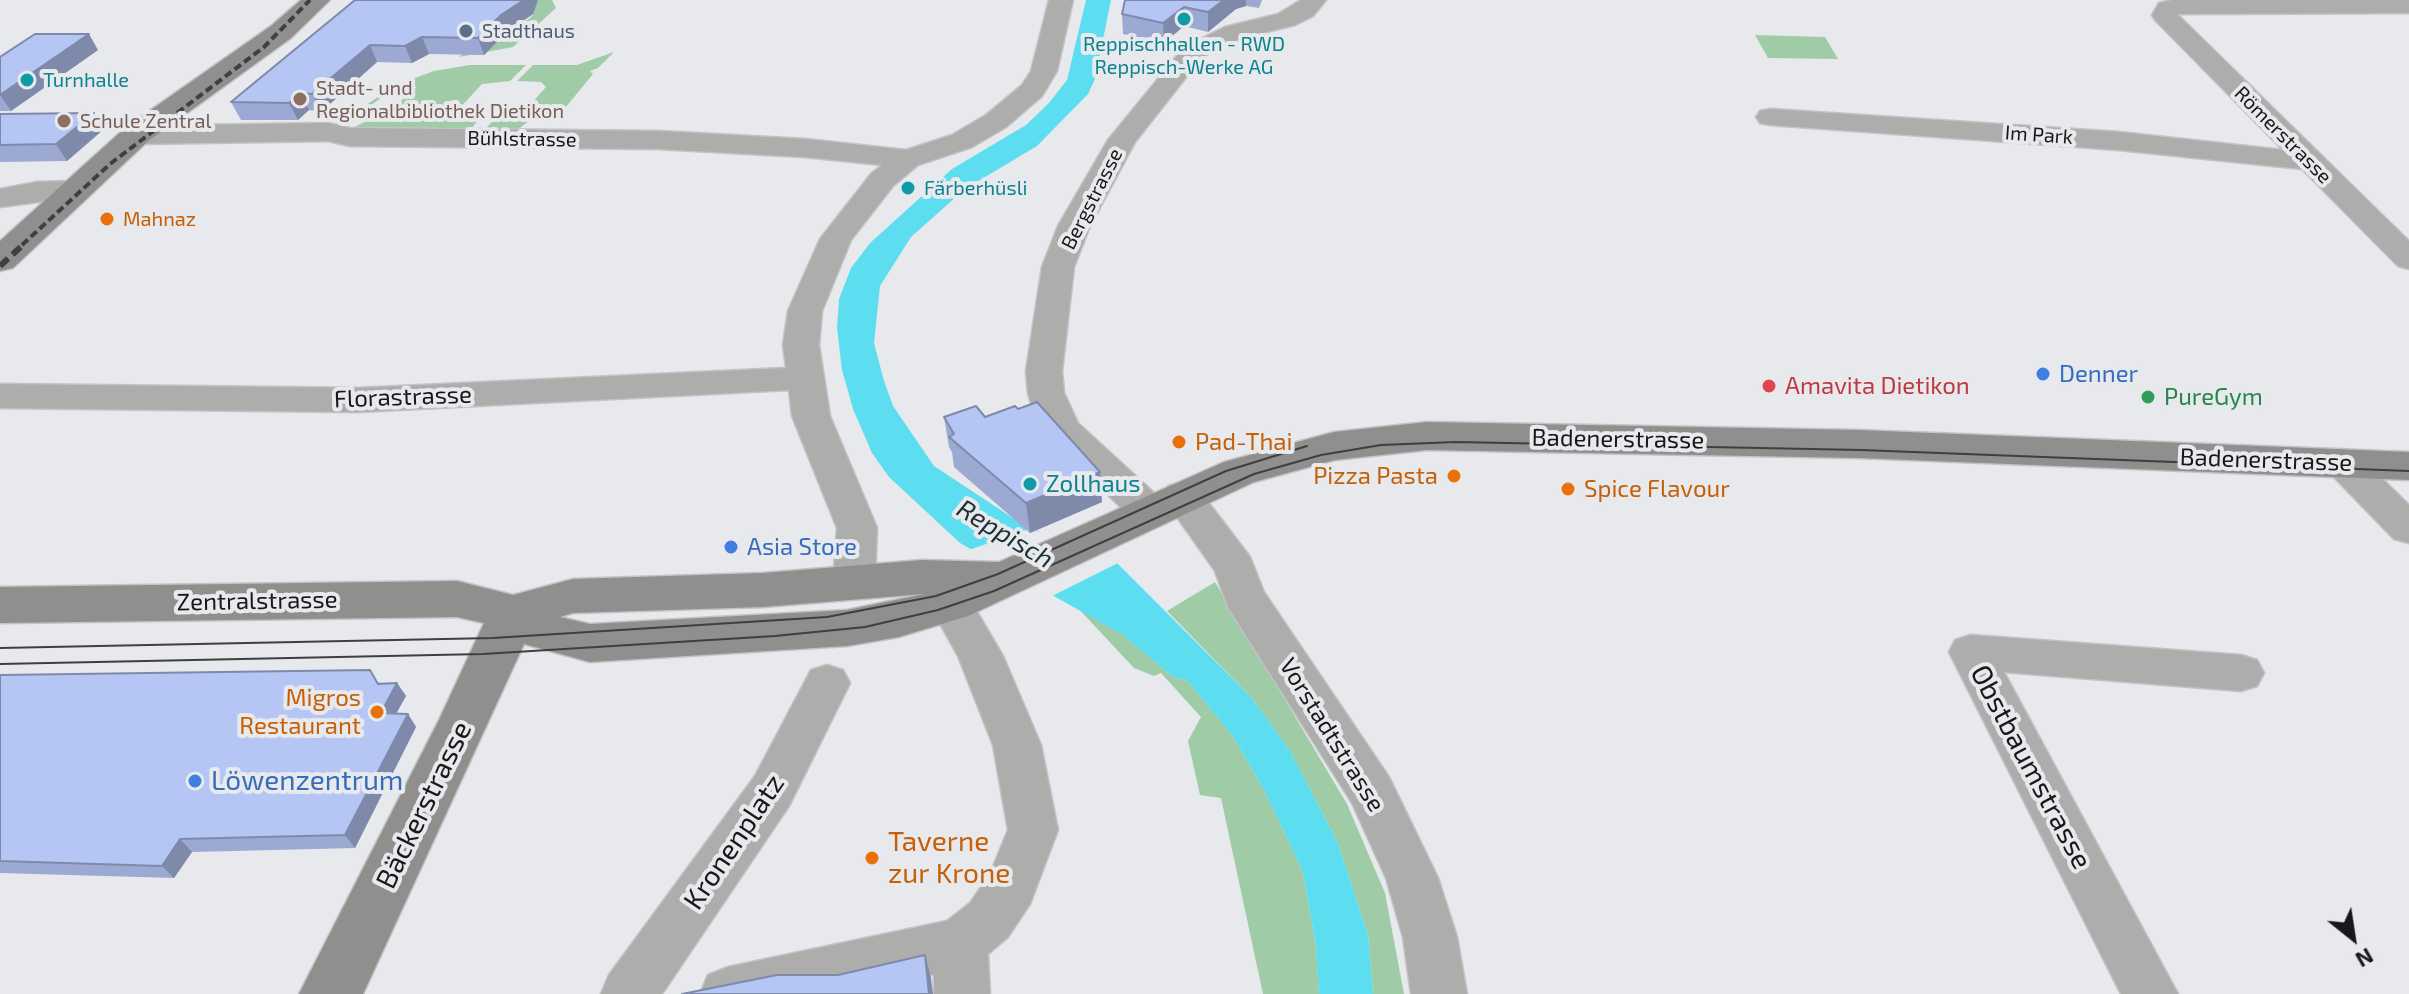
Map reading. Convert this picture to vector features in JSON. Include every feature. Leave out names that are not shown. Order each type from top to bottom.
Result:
[{"type":"main road","points":[[0,260],[136,135],[321,7]]},
{"type":"main road","name":"Badenerstrasse","points":[[851,605],[952,575],[1005,579],[1239,472],[1305,452],[1357,442],[1427,436],[1858,444],[2409,466]]},
{"type":"main road","name":"Zentralstrasse","points":[[0,605],[457,599],[513,613],[538,630],[590,643],[851,605],[899,619],[958,614],[1005,579]]},
{"type":"main road","name":"Bäckerstrasse","points":[[330,994],[359,941],[513,613]]},
{"type":"street","points":[[851,605],[857,528],[814,424],[801,345],[805,311],[836,239],[882,180],[908,159],[962,141],[996,121],[1032,90],[1044,71],[1061,0]]},
{"type":"street","name":"Bergstrasse","points":[[1165,504],[1085,453],[1065,432],[1053,413],[1046,393],[1044,371],[1058,267],[1074,226],[1122,140],[1193,52],[1234,32],[1286,20],[1304,11],[1314,0]]},
{"type":"street","name":"Römerstrasse","points":[[2409,6],[2203,5],[2168,8],[2164,15],[2409,259]]},
{"type":"street","name":"Im Park","points":[[1770,117],[2119,141],[2308,161]]},
{"type":"street","name":"Bühlstrasse","points":[[136,135],[328,132],[350,137],[658,140],[821,149],[908,159]]},
{"type":"street","points":[[0,198],[37,191],[74,190]]},
{"type":"street","name":"Florastrasse","points":[[0,396],[358,400],[735,384],[805,377]]},
{"type":"street","points":[[2342,462],[2409,529]]},
{"type":"street","name":"Vorstadtstrasse","points":[[1165,504],[1235,568],[1243,596],[1372,792],[1412,878],[1430,937],[1439,994]]},
{"type":"street","points":[[728,994],[962,968],[1011,887],[1033,830],[1017,745],[958,614]]},
{"type":"street","name":"Obstbaumstrasse","points":[[2150,994],[1971,652],[2241,673]]},
{"type":"street","name":"Kronenplatz","points":[[629,994],[772,791],[827,683]]},
{"type":"green space","points":[[525,0],[552,0],[556,8],[513,47],[459,57],[471,45],[529,19],[533,15],[529,9],[538,1]]},
{"type":"green space","points":[[1755,35],[1825,37],[1838,59],[1768,58]]},
{"type":"green space","points":[[614,52],[598,68],[590,71],[593,74],[556,119],[530,120],[517,130],[492,132],[494,128],[486,128],[493,121],[522,114],[546,87],[541,82],[517,81],[533,65],[577,65]]},
{"type":"green space","points":[[470,65],[526,65],[510,81],[482,84],[457,111],[456,117],[460,120],[478,120],[472,128],[462,132],[350,129],[390,110],[417,87],[397,86],[370,106],[354,113],[396,85],[434,71]]},
{"type":"green space","points":[[1215,582],[1347,804],[1385,893],[1404,994],[1373,994],[1368,935],[1338,843],[1289,749],[1250,696],[1167,611]]},
{"type":"green space","points":[[1076,606],[1123,635],[1173,677],[1188,681],[1234,738],[1265,792],[1303,872],[1316,946],[1319,994],[1263,994],[1221,798],[1200,795],[1188,741],[1201,717],[1161,673],[1154,676],[1134,668]]},
{"type":"water","name":"Reppisch","points":[[1086,0],[1111,0],[1095,79],[1088,94],[1037,146],[965,189],[911,237],[880,286],[874,343],[884,381],[893,406],[934,466],[1025,526],[1116,562],[1250,696],[1289,749],[1338,843],[1368,935],[1373,994],[1319,994],[1316,946],[1303,872],[1265,792],[1234,738],[1188,681],[1173,677],[1123,635],[960,543],[889,477],[872,453],[853,409],[842,370],[837,328],[839,299],[851,268],[870,243],[952,169],[1026,125],[1049,103],[1067,80]]},
{"type":"pier","points":[[1032,528],[1097,550],[1118,563],[1050,597],[966,551]]},
{"type":"building","points":[[355,0],[524,0],[501,15],[478,38],[422,37],[405,46],[370,45],[312,94],[301,93],[289,103],[231,102]]},
{"type":"building","points":[[1125,0],[1224,0],[1208,12],[1184,7],[1163,23],[1122,14]]},
{"type":"building","points":[[35,34],[89,34],[0,95],[0,57]]},
{"type":"building","points":[[94,113],[56,144],[0,145],[0,114]]},
{"type":"building","points":[[1037,402],[1100,472],[1026,503],[949,437],[954,434],[944,417],[976,406],[985,417]]},
{"type":"building","name":"Löwenzentrum","points":[[370,670],[378,684],[397,683],[381,713],[408,714],[345,835],[180,839],[162,866],[0,861],[0,675]]},
{"type":"building","points":[[925,955],[929,994],[682,994],[777,975],[838,975]]},
{"type":"tram line","points":[[0,664],[483,654],[775,636],[865,627],[938,610],[994,591],[1254,474],[1321,455],[1381,445],[1456,442],[1861,450],[2409,471]]},
{"type":"tram line","points":[[0,648],[493,638],[827,617],[936,596],[998,574],[1226,471],[1307,446]]},
{"type":"railway","points":[[22,245],[110,164],[264,47],[310,0]]},
{"type":"railway","points":[[0,266],[25,243]]},
{"type":"place","name":"Reppischhallen - RWD Reppisch-Werke AG","points":[[1184,19]]},
{"type":"place","name":"Stadthaus","points":[[466,31]]},
{"type":"place","name":"Turnhalle","points":[[27,80]]},
{"type":"place","name":"Stadt- und Regionalbibliothek Dietikon","points":[[300,99]]},
{"type":"place","name":"Schule Zentral","points":[[64,121]]},
{"type":"place","name":"Färberhüsli","points":[[908,188]]},
{"type":"place","name":"Mahnaz","points":[[107,219]]},
{"type":"place","name":"Denner","points":[[2043,374]]},
{"type":"place","name":"Amavita Dietikon","points":[[1769,386]]},
{"type":"place","name":"PureGym","points":[[2148,397]]},
{"type":"place","name":"Pad-Thai","points":[[1179,442]]},
{"type":"place","name":"Pizza Pasta","points":[[1454,476]]},
{"type":"place","name":"Zollhaus","points":[[1030,484]]},
{"type":"place","name":"Spice Flavour","points":[[1568,489]]},
{"type":"place","name":"Asia Store","points":[[731,547]]},
{"type":"place","name":"Migros Restaurant","points":[[377,712]]},
{"type":"place","name":"Löwenzentrum","points":[[195,781]]},
{"type":"place","name":"Taverne zur Krone","points":[[872,858]]}]
